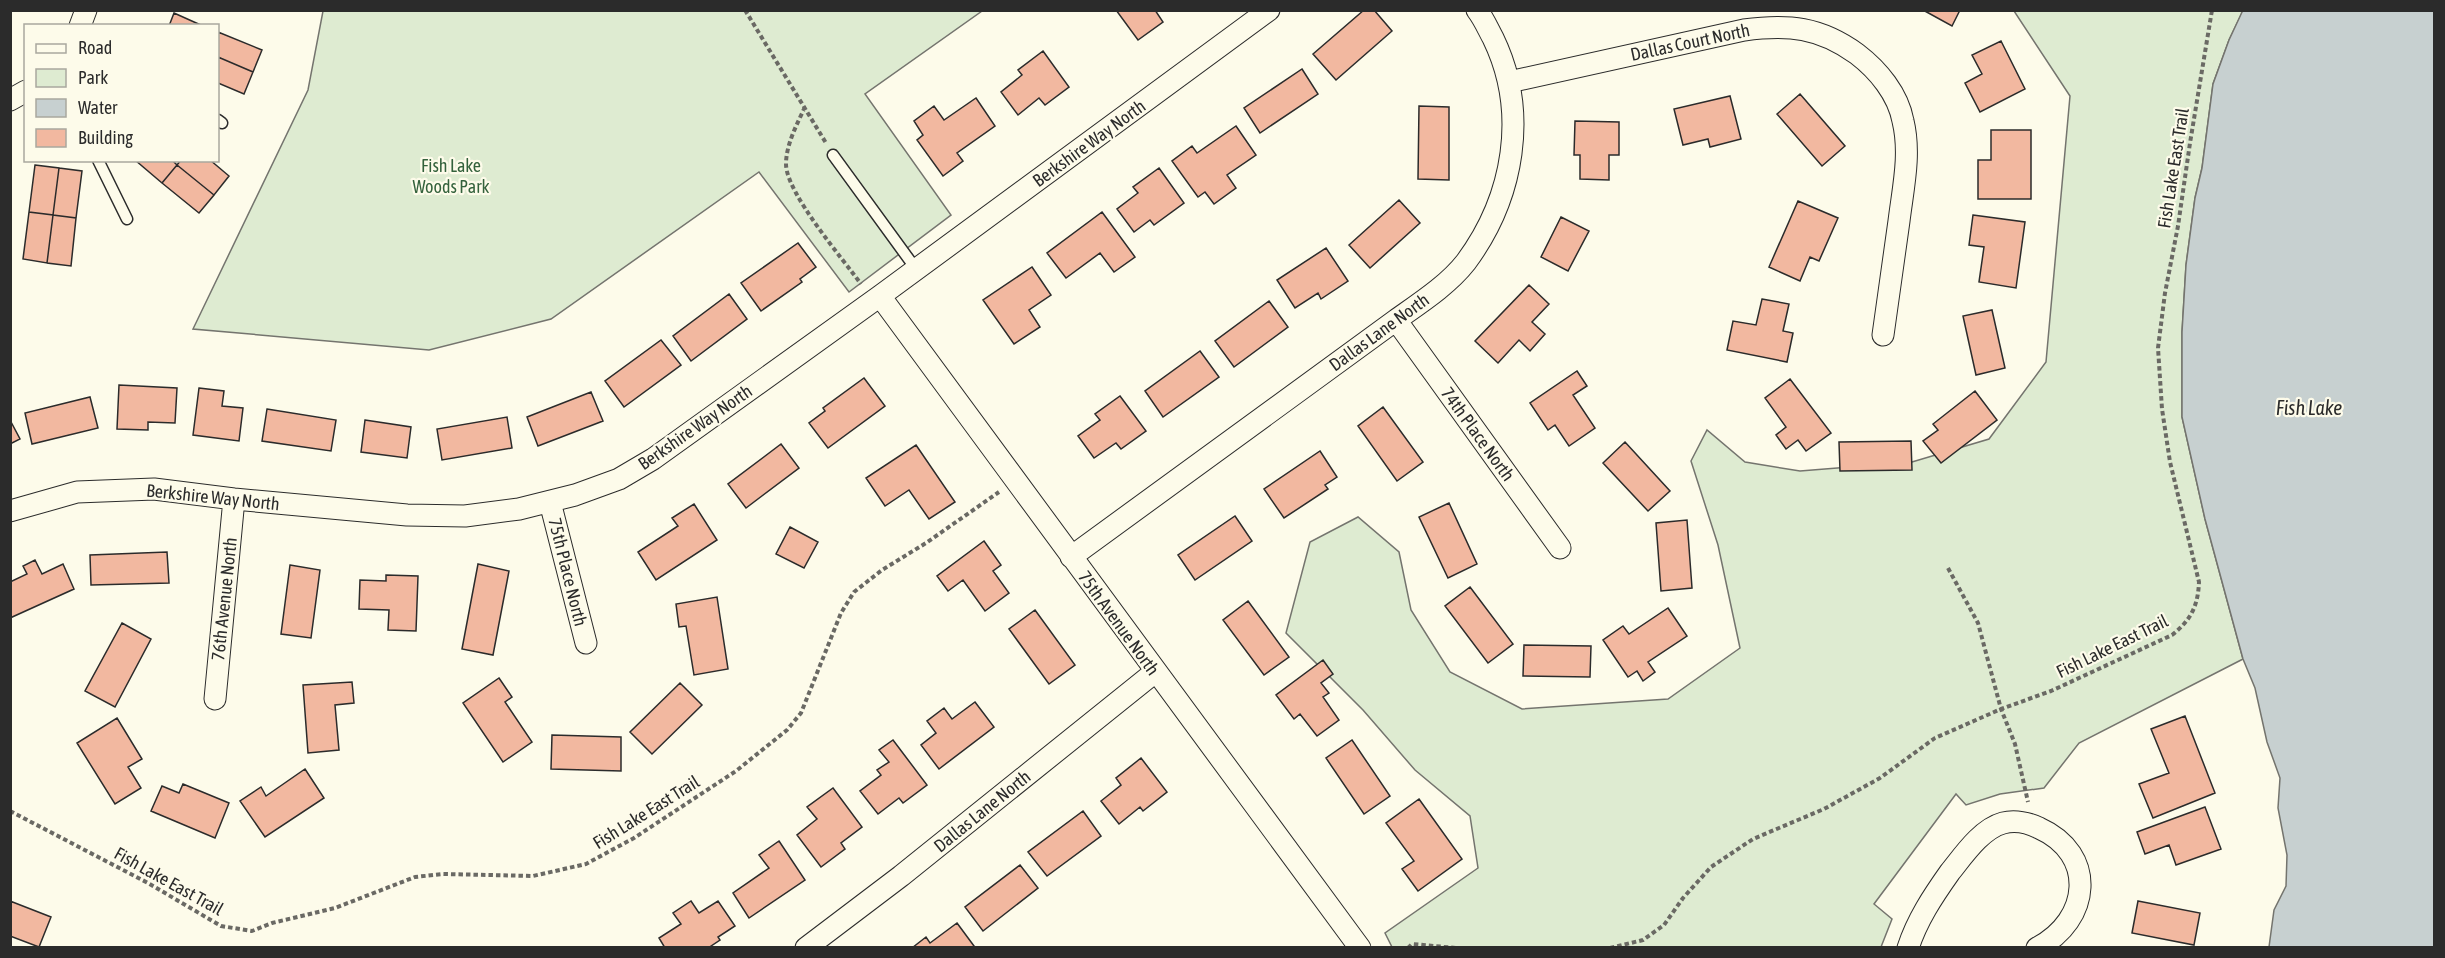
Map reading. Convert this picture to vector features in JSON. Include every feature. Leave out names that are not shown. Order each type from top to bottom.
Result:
[{"type":"street","points":[[81,24],[87,10]]},
{"type":"street","name":"Dallas Lane North","points":[[1071,557],[1442,286],[1465,263],[1498,207],[1507,179],[1514,117],[1509,82],[1498,49],[1478,10]]},
{"type":"street","name":"Berkshire Way North","points":[[10,511],[77,492],[102,489],[154,489],[407,515],[465,516],[550,502],[619,479],[653,459],[880,296],[1265,12]]},
{"type":"street","name":"Dallas Court North","points":[[1509,82],[1755,28],[1778,26],[1811,31],[1839,41],[1867,62],[1888,86],[1903,119],[1907,157],[1883,335]]},
{"type":"street","points":[[10,100],[24,92]]},
{"type":"street","name":"75th Avenue North","points":[[880,296],[1360,948]]},
{"type":"street","name":"74th Place North","points":[[1396,320],[1560,548]]},
{"type":"street","name":"76th Avenue North","points":[[215,699],[234,499]]},
{"type":"street","name":"75th Place North","points":[[550,502],[586,643]]},
{"type":"street","name":"Dallas Lane North","points":[[806,948],[902,876],[1155,672]]},
{"type":"street","points":[[1908,948],[1914,929],[1926,908],[1964,855],[1988,831],[2003,823],[2026,823],[2049,832],[2069,850],[2078,869],[2080,890],[2075,913],[2064,928],[2037,948]]},
{"type":"lane","points":[[833,155],[916,269]]},
{"type":"lane","points":[[99,162],[127,219]]},
{"type":"path","points":[[745,10],[833,155]]},
{"type":"path","name":"Fish Lake East Trail","points":[[1610,948],[1643,940],[1664,925],[1683,898],[1711,867],[1753,839],[1824,809],[1880,778],[1935,738],[2001,709],[2051,691],[2172,635],[2185,625],[2194,612],[2198,599],[2199,582],[2175,491],[2162,409],[2158,348],[2212,10]]},
{"type":"path","points":[[805,107],[786,157],[789,179],[807,209],[865,289],[880,296]]},
{"type":"path","name":"Fish Lake East Trail","points":[[10,811],[148,883],[221,926],[252,931],[272,923],[335,908],[415,877],[443,874],[532,876],[586,864],[634,838],[727,777],[787,730],[801,714],[841,613],[854,592],[882,570],[926,543],[963,515],[1015,481]]},
{"type":"path","points":[[1948,568],[1978,623],[2030,806],[2026,823]]},
{"type":"path","points":[[1408,948],[1412,944],[1456,948]]},
{"type":"green space","name":"Fish Lake Woods Park","points":[[323,11],[982,11],[865,94],[951,215],[849,292],[759,172],[551,319],[429,350],[193,329],[308,90]]},
{"type":"green space","points":[[2014,11],[2243,11],[2229,40],[2213,84],[2202,168],[2195,198],[2186,265],[2182,332],[2182,417],[2205,519],[2243,659],[2079,743],[2044,788],[2000,794],[1966,805],[1956,794],[1874,904],[1892,919],[1881,947],[1392,947],[1385,933],[1478,868],[1470,816],[1415,770],[1363,710],[1286,633],[1310,542],[1358,517],[1399,552],[1411,610],[1450,672],[1522,709],[1668,699],[1740,648],[1718,545],[1691,461],[1707,430],[1745,462],[1800,471],[1912,462],[1989,439],[2046,362],[2070,96]]},
{"type":"water","name":"Fish Lake","points":[[2243,10],[2434,11],[2434,947],[2269,947],[2274,910],[2286,886],[2287,855],[2278,808],[2280,778],[2267,742],[2255,688],[2243,659],[2205,519],[2182,417],[2182,332],[2186,265],[2195,198],[2202,168],[2213,84]]},
{"type":"building","points":[[1116,10],[1155,10],[1163,22],[1138,40]]},
{"type":"building","points":[[1364,10],[1374,10],[1392,31],[1336,80],[1313,54]]},
{"type":"building","points":[[1923,10],[1960,10],[1952,26]]},
{"type":"building","points":[[174,13],[199,24],[170,24]]},
{"type":"building","points":[[219,32],[262,50],[253,72],[219,57]]},
{"type":"building","points":[[2001,41],[2025,89],[1980,112],[1965,83],[1982,74],[1972,55]]},
{"type":"building","points":[[1043,51],[1069,87],[1045,105],[1039,98],[1018,115],[1001,92],[1022,75],[1018,70]]},
{"type":"building","points":[[219,57],[253,72],[244,94],[219,83]]},
{"type":"building","points":[[1302,69],[1318,94],[1260,133],[1244,108]]},
{"type":"building","points":[[1800,94],[1845,146],[1822,166],[1777,114]]},
{"type":"building","points":[[1730,96],[1741,139],[1710,147],[1708,139],[1683,145],[1674,109]]},
{"type":"building","points":[[976,98],[995,126],[957,153],[963,161],[943,176],[917,140],[923,135],[914,121],[934,106],[944,120]]},
{"type":"building","points":[[1419,106],[1449,107],[1449,180],[1418,179]]},
{"type":"building","points":[[1575,121],[1619,122],[1619,155],[1609,155],[1609,180],[1580,179],[1580,155],[1574,155]]},
{"type":"building","points":[[1236,126],[1256,155],[1227,175],[1236,188],[1214,204],[1205,192],[1198,197],[1172,161],[1192,146],[1197,153]]},
{"type":"building","points":[[1991,130],[2031,130],[2031,199],[1978,199],[1978,160],[1991,160]]},
{"type":"building","points":[[137,162],[174,162],[177,165],[162,183]]},
{"type":"building","points":[[179,162],[212,162],[229,176],[214,195],[177,165]]},
{"type":"building","points":[[35,165],[59,168],[53,215],[29,212]]},
{"type":"building","points":[[177,165],[214,195],[199,213],[162,183]]},
{"type":"building","points":[[59,168],[82,171],[76,218],[53,215]]},
{"type":"building","points":[[1159,168],[1184,203],[1154,225],[1150,220],[1134,232],[1117,209],[1138,193],[1133,187]]},
{"type":"building","points":[[1399,200],[1420,223],[1370,268],[1349,245]]},
{"type":"building","points":[[1798,201],[1838,218],[1819,261],[1810,257],[1800,281],[1769,267]]},
{"type":"building","points":[[29,212],[53,215],[47,263],[23,259]]},
{"type":"building","points":[[1102,212],[1135,257],[1114,272],[1100,253],[1066,278],[1047,253]]},
{"type":"building","points":[[53,215],[76,218],[71,266],[47,263]]},
{"type":"building","points":[[1973,215],[2025,222],[2016,288],[1979,282],[1984,247],[1969,245]]},
{"type":"building","points":[[1561,217],[1589,231],[1568,271],[1541,257]]},
{"type":"building","points":[[798,243],[816,267],[800,279],[802,282],[761,311],[741,283]]},
{"type":"building","points":[[1326,248],[1348,281],[1321,299],[1318,293],[1295,308],[1277,280]]},
{"type":"building","points":[[1032,267],[1051,295],[1029,310],[1040,327],[1014,344],[983,300]]},
{"type":"building","points":[[1529,285],[1549,304],[1532,322],[1545,334],[1530,351],[1519,340],[1498,363],[1475,341]]},
{"type":"building","points":[[729,294],[747,319],[691,361],[673,336]]},
{"type":"building","points":[[1762,299],[1789,304],[1783,331],[1793,333],[1787,362],[1727,350],[1733,321],[1756,325]]},
{"type":"building","points":[[1269,301],[1288,327],[1234,367],[1215,341]]},
{"type":"building","points":[[1992,310],[2005,368],[1976,375],[1963,316]]},
{"type":"building","points":[[661,340],[681,365],[624,407],[605,381]]},
{"type":"building","points":[[1200,351],[1219,377],[1163,417],[1145,391]]},
{"type":"building","points":[[1577,371],[1587,386],[1573,395],[1595,428],[1569,446],[1555,425],[1548,430],[1530,403]]},
{"type":"building","points":[[864,378],[885,406],[828,448],[809,423],[825,411],[823,408]]},
{"type":"building","points":[[1790,379],[1831,433],[1806,451],[1798,440],[1786,449],[1776,435],[1786,427],[1765,398]]},
{"type":"building","points":[[119,385],[177,388],[175,423],[148,422],[148,430],[117,429]]},
{"type":"building","points":[[199,388],[224,391],[222,406],[243,408],[239,441],[193,435]]},
{"type":"building","points":[[1975,391],[1997,420],[1941,463],[1923,441],[1938,430],[1933,424]]},
{"type":"building","points":[[591,392],[603,421],[538,446],[527,417]]},
{"type":"building","points":[[1120,396],[1146,431],[1121,449],[1116,443],[1094,458],[1078,436],[1100,420],[1095,414]]},
{"type":"building","points":[[90,397],[98,428],[32,444],[25,413]]},
{"type":"building","points":[[1383,407],[1423,462],[1397,481],[1358,426]]},
{"type":"building","points":[[267,409],[336,420],[331,451],[262,441]]},
{"type":"building","points":[[507,417],[512,448],[442,460],[437,429]]},
{"type":"building","points":[[10,420],[20,439],[10,444]]},
{"type":"building","points":[[365,420],[411,427],[407,458],[361,452]]},
{"type":"building","points":[[1911,441],[1912,470],[1840,471],[1839,442]]},
{"type":"building","points":[[1625,442],[1670,491],[1648,511],[1603,463]]},
{"type":"building","points":[[781,444],[799,468],[746,508],[728,484]]},
{"type":"building","points":[[916,445],[955,502],[929,519],[909,490],[885,506],[866,478]]},
{"type":"building","points":[[1320,451],[1337,477],[1325,485],[1328,489],[1284,518],[1264,489]]},
{"type":"building","points":[[1449,503],[1477,564],[1448,578],[1419,517]]},
{"type":"building","points":[[694,504],[717,540],[656,580],[638,552],[678,526],[672,518]]},
{"type":"building","points":[[1235,516],[1252,541],[1195,580],[1178,555]]},
{"type":"building","points":[[1687,520],[1692,588],[1661,591],[1656,523]]},
{"type":"building","points":[[790,527],[818,542],[804,568],[776,554]]},
{"type":"building","points":[[984,541],[1001,565],[993,571],[1009,593],[985,611],[963,580],[948,591],[937,576]]},
{"type":"building","points":[[167,552],[169,583],[91,585],[90,555]]},
{"type":"building","points":[[35,560],[42,574],[63,564],[74,589],[10,618],[10,582],[27,574],[23,566]]},
{"type":"building","points":[[478,564],[509,571],[493,655],[462,649]]},
{"type":"building","points":[[290,565],[320,570],[311,638],[281,634]]},
{"type":"building","points":[[386,575],[418,576],[416,631],[388,630],[389,610],[359,609],[360,580],[386,581]]},
{"type":"building","points":[[1470,587],[1513,644],[1488,663],[1445,606]]},
{"type":"building","points":[[717,597],[728,669],[694,675],[686,626],[679,627],[676,604]]},
{"type":"building","points":[[1248,601],[1289,657],[1264,675],[1223,620]]},
{"type":"building","points":[[1668,608],[1687,636],[1648,662],[1655,672],[1643,681],[1637,671],[1628,677],[1603,640],[1623,626],[1629,634]]},
{"type":"building","points":[[1035,610],[1075,665],[1049,684],[1009,629]]},
{"type":"building","points":[[122,623],[151,639],[115,707],[85,691]]},
{"type":"building","points":[[1524,645],[1591,646],[1590,677],[1523,676]]},
{"type":"building","points":[[1323,660],[1333,674],[1321,683],[1329,693],[1323,697],[1339,720],[1317,736],[1300,714],[1294,719],[1276,695]]},
{"type":"building","points":[[499,678],[512,697],[505,702],[532,742],[503,762],[463,703]]},
{"type":"building","points":[[352,682],[354,703],[335,705],[339,750],[308,753],[303,685]]},
{"type":"building","points":[[680,683],[702,705],[652,754],[630,732]]},
{"type":"building","points":[[975,702],[994,727],[939,769],[921,745],[936,733],[927,721],[944,708],[952,719]]},
{"type":"building","points":[[2185,716],[2215,793],[2153,818],[2139,784],[2169,773],[2151,729]]},
{"type":"building","points":[[117,718],[142,759],[128,767],[141,788],[115,804],[77,743]]},
{"type":"building","points":[[552,735],[621,737],[621,771],[551,769]]},
{"type":"building","points":[[893,740],[927,785],[903,803],[899,798],[878,814],[860,791],[881,775],[877,770],[889,762],[879,750]]},
{"type":"building","points":[[1352,740],[1390,796],[1364,814],[1326,758]]},
{"type":"building","points":[[1141,758],[1167,792],[1143,811],[1140,807],[1119,824],[1101,801],[1121,785],[1116,778]]},
{"type":"building","points":[[305,769],[324,798],[265,837],[240,801],[261,787],[266,796]]},
{"type":"building","points":[[183,784],[229,803],[215,838],[151,811],[162,786],[179,793]]},
{"type":"building","points":[[833,788],[862,827],[841,843],[845,849],[821,867],[797,835],[817,819],[807,807]]},
{"type":"building","points":[[1419,799],[1462,859],[1418,891],[1402,869],[1414,861],[1386,823]]},
{"type":"building","points":[[2205,807],[2221,849],[2176,865],[2169,845],[2145,854],[2137,832]]},
{"type":"building","points":[[1083,811],[1101,836],[1047,876],[1028,852]]},
{"type":"building","points":[[779,841],[805,880],[749,918],[733,893],[769,868],[759,855]]},
{"type":"building","points":[[1020,865],[1038,888],[983,931],[965,907]]},
{"type":"building","points":[[10,901],[51,917],[39,947],[10,936]]},
{"type":"building","points":[[691,901],[699,913],[718,901],[735,926],[718,937],[720,940],[708,948],[665,948],[659,938],[681,924],[673,913]]},
{"type":"building","points":[[2138,901],[2200,913],[2194,945],[2132,933]]},
{"type":"building","points":[[957,923],[974,946],[972,948],[912,948],[926,937],[930,943]]}]
